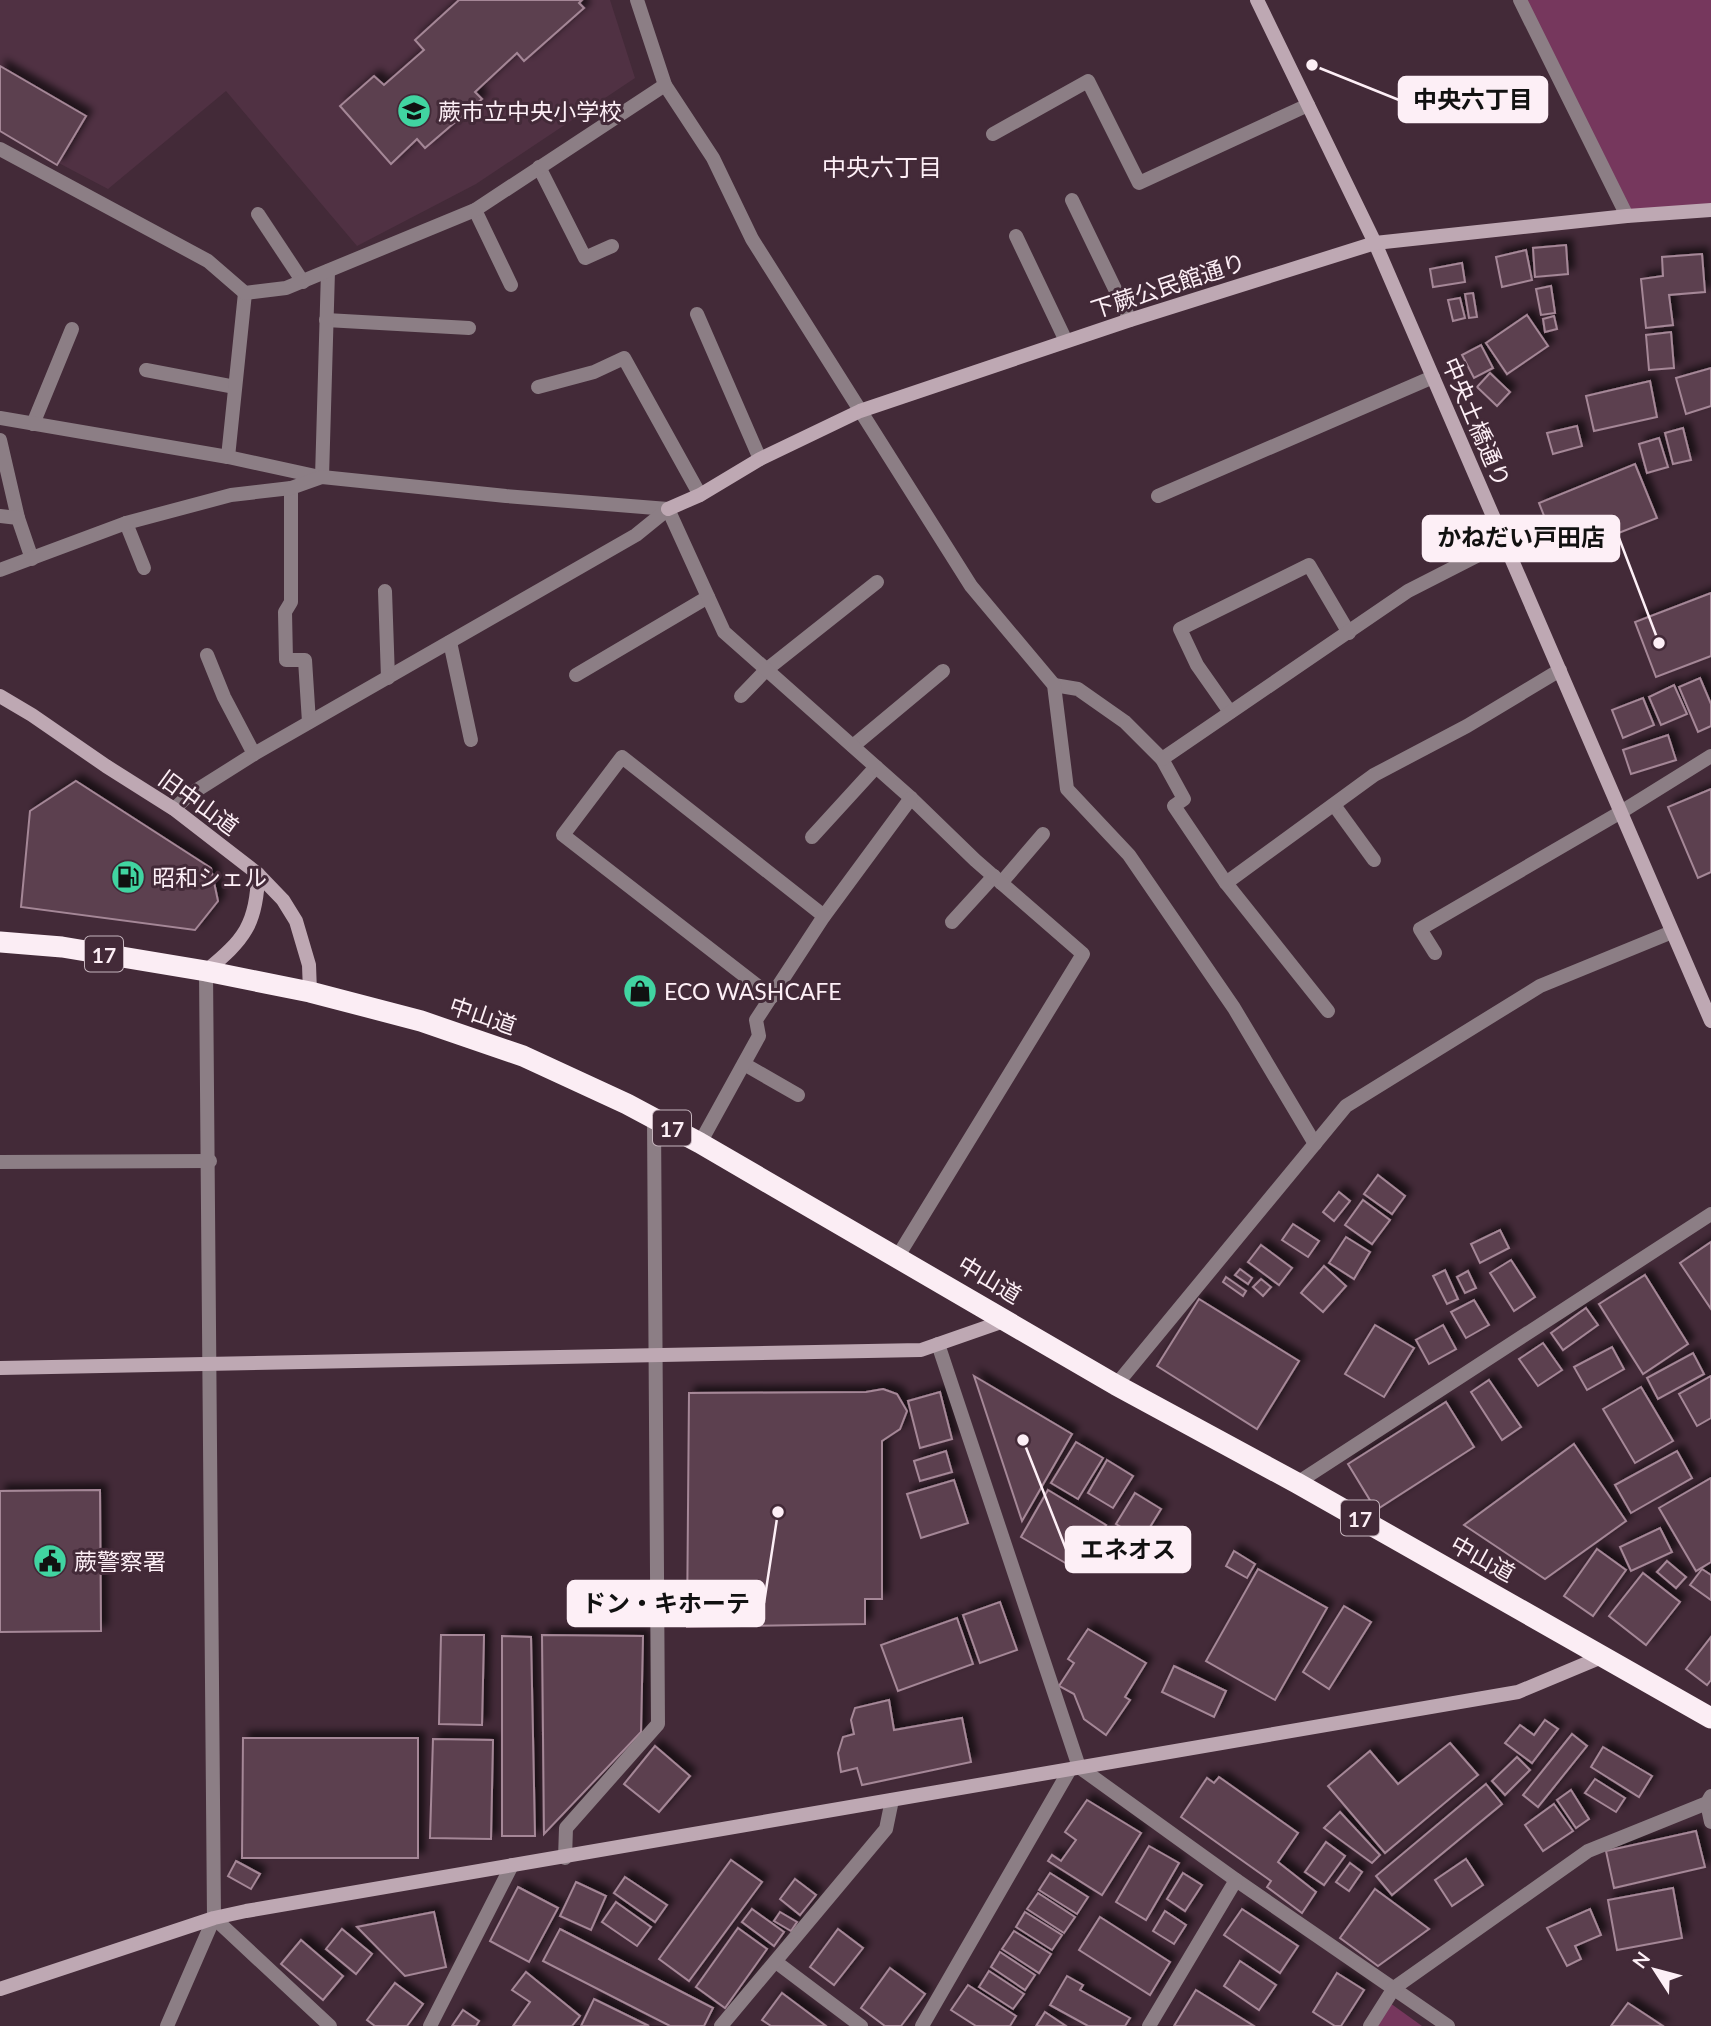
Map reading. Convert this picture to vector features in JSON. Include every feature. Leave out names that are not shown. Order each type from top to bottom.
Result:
[{"type":"highway","name":"17","points":[[0,943],[62,947],[206,971]]},
{"type":"highway","name":"中山道","points":[[206,971],[310,992],[421,1021],[523,1056],[654,1119],[898,1256],[1116,1385],[1297,1483],[1711,1718]]},
{"type":"street","points":[[637,0],[665,85],[713,158],[752,239],[971,586],[1054,685],[1067,789],[1129,855],[1234,1008],[1315,1144]]},
{"type":"street","name":"中央土橋通り","points":[[1257,0],[1375,243],[1711,1021]]},
{"type":"street","points":[[1520,0],[1627,216]]},
{"type":"street","points":[[993,134],[1088,81],[1139,183],[1308,105]]},
{"type":"street","points":[[0,149],[208,261],[245,293],[286,288],[303,282],[475,210],[665,85]]},
{"type":"street","points":[[539,167],[584,258],[611,246]]},
{"type":"street","points":[[1072,200],[1130,320]]},
{"type":"street","name":"下蕨公民館通り","points":[[668,509],[700,495],[760,459],[860,411],[1130,320],[1375,243],[1711,209]]},
{"type":"street","points":[[475,210],[510,285]]},
{"type":"street","points":[[258,214],[303,282]]},
{"type":"street","points":[[1016,236],[1066,341]]},
{"type":"street","points":[[322,477],[328,271]]},
{"type":"street","points":[[228,457],[245,293]]},
{"type":"street","points":[[696,314],[760,459]]},
{"type":"street","points":[[326,320],[469,328]]},
{"type":"street","points":[[33,424],[72,329]]},
{"type":"street","points":[[538,387],[594,372],[625,358],[700,495]]},
{"type":"street","points":[[146,370],[235,387]]},
{"type":"street","points":[[1158,496],[1433,377]]},
{"type":"street","points":[[0,418],[228,457],[322,477],[668,509]]},
{"type":"street","points":[[0,440],[18,518],[32,559]]},
{"type":"street","points":[[0,570],[126,523],[231,495],[291,488],[322,477]]},
{"type":"street","points":[[291,488],[290,603],[285,612],[286,660],[305,660],[309,722]]},
{"type":"street","points":[[668,509],[724,632],[1083,954],[898,1256]]},
{"type":"street","points":[[174,809],[189,795],[254,754],[636,535],[668,509]]},
{"type":"street","points":[[0,516],[18,518]]},
{"type":"street","points":[[126,523],[144,568]]},
{"type":"street","points":[[1162,759],[1408,591],[1504,542]]},
{"type":"street","points":[[1230,712],[1197,665],[1180,629],[1309,565],[1349,632]]},
{"type":"street","points":[[741,696],[766,670],[877,582]]},
{"type":"street","points":[[385,591],[387,678]]},
{"type":"street","points":[[576,675],[708,597]]},
{"type":"street","points":[[450,642],[471,740]]},
{"type":"street","points":[[206,655],[224,697],[254,754]]},
{"type":"street","points":[[1226,883],[1374,775],[1466,726],[1560,670]]},
{"type":"street","points":[[853,746],[943,671]]},
{"type":"street","points":[[1054,685],[1078,689],[1125,722],[1162,759],[1184,799],[1174,806],[1226,883],[1328,1011]]},
{"type":"street","name":"旧中山道","points":[[0,696],[174,809],[258,874],[283,900],[296,922],[309,965],[310,992]]},
{"type":"street","points":[[1435,953],[1420,929],[1621,812],[1711,756]]},
{"type":"street","points":[[772,997],[563,835],[622,757],[824,916]]},
{"type":"street","points":[[812,837],[876,766]]},
{"type":"street","points":[[699,1143],[759,1036],[756,1020],[824,916],[911,798]]},
{"type":"street","points":[[1334,805],[1374,860]]},
{"type":"street","points":[[952,922],[1043,834]]},
{"type":"street","points":[[167,2026],[214,1918],[206,971],[229,953],[243,936],[253,917],[258,896],[258,874]]},
{"type":"street","points":[[1116,1385],[1346,1106],[1540,986],[1672,932]]},
{"type":"street","points":[[744,1064],[798,1095]]},
{"type":"street","points":[[565,1858],[566,1828],[658,1724],[654,1119]]},
{"type":"street","points":[[0,1161],[209,1161]]},
{"type":"street","points":[[1297,1483],[1711,1214]]},
{"type":"street","points":[[0,1368],[922,1350],[1007,1320]]},
{"type":"street","points":[[938,1345],[1074,1769],[1448,2026]]},
{"type":"street","points":[[0,1989],[214,1918],[1518,1692],[1604,1656]]},
{"type":"street","points":[[922,2026],[1074,1769]]},
{"type":"street","points":[[721,2026],[887,1829],[891,1800]]},
{"type":"street","points":[[1370,2026],[1394,1988],[1588,1851],[1709,1800],[1711,1822]]},
{"type":"street","points":[[430,2026],[512,1865]]},
{"type":"street","points":[[1149,2026],[1236,1880]]},
{"type":"street","points":[[214,1918],[330,2026]]},
{"type":"street","points":[[776,1962],[861,2026]]},
{"type":"shaded area","name":"蕨市立中央小学校","points":[[0,0],[610,0],[635,78],[476,184],[357,246],[226,91],[108,189],[0,132]]},
{"type":"shaded area","points":[[1520,0],[1711,0],[1711,210],[1627,216]]},
{"type":"shaded area","points":[[1390,2003],[1422,2026],[1376,2026]]},
{"type":"building","points":[[459,0],[582,0],[579,3],[584,8],[524,61],[517,53],[475,92],[482,99],[425,148],[417,139],[391,164],[340,106],[374,76],[384,85],[424,50],[415,40]]},
{"type":"building","points":[[0,66],[86,116],[57,165],[0,131]]},
{"type":"building","points":[[1566,245],[1568,274],[1535,277],[1533,248]]},
{"type":"building","points":[[1526,250],[1532,280],[1502,287],[1496,257]]},
{"type":"building","points":[[1702,254],[1705,292],[1669,295],[1673,325],[1646,328],[1641,279],[1663,276],[1662,257]]},
{"type":"building","points":[[1462,263],[1465,282],[1433,287],[1430,269]]},
{"type":"building","points":[[1551,286],[1555,313],[1541,315],[1536,289]]},
{"type":"building","points":[[1473,293],[1477,317],[1469,318],[1465,294]]},
{"type":"building","points":[[1460,298],[1465,318],[1453,321],[1448,300]]},
{"type":"building","points":[[1527,315],[1548,346],[1507,374],[1486,343]]},
{"type":"building","points":[[1554,316],[1557,329],[1545,332],[1543,319]]},
{"type":"building","points":[[1671,332],[1674,368],[1649,370],[1646,335]]},
{"type":"building","points":[[1481,345],[1493,368],[1474,378],[1462,355]]},
{"type":"building","points":[[1711,368],[1711,406],[1686,414],[1676,378]]},
{"type":"building","points":[[1490,373],[1510,392],[1497,406],[1477,387]]},
{"type":"building","points":[[1650,381],[1657,417],[1594,431],[1586,396]]},
{"type":"building","points":[[1577,426],[1582,446],[1553,454],[1547,433]]},
{"type":"building","points":[[1683,428],[1691,460],[1673,464],[1665,433]]},
{"type":"building","points":[[1659,438],[1668,467],[1647,473],[1639,444]]},
{"type":"building","points":[[1635,464],[1657,518],[1560,556],[1539,503]]},
{"type":"building","points":[[1711,593],[1711,656],[1656,677],[1635,622]]},
{"type":"building","points":[[1700,678],[1711,704],[1711,726],[1698,732],[1679,687]]},
{"type":"building","points":[[1674,685],[1687,714],[1661,725],[1649,697]]},
{"type":"building","points":[[1643,698],[1654,725],[1623,738],[1612,710]]},
{"type":"building","points":[[1668,735],[1676,760],[1631,774],[1623,750]]},
{"type":"building","points":[[76,781],[211,868],[218,901],[195,930],[21,907],[30,811]]},
{"type":"building","points":[[1711,789],[1711,872],[1698,878],[1668,807]]},
{"type":"building","points":[[1378,1175],[1405,1196],[1392,1214],[1364,1194]]},
{"type":"building","points":[[1339,1192],[1350,1201],[1334,1221],[1323,1212]]},
{"type":"building","points":[[1363,1200],[1390,1220],[1372,1244],[1345,1225]]},
{"type":"building","points":[[1293,1224],[1319,1241],[1308,1257],[1282,1240]]},
{"type":"building","points":[[1500,1230],[1509,1248],[1480,1263],[1471,1244]]},
{"type":"building","points":[[1346,1237],[1370,1252],[1354,1279],[1329,1263]]},
{"type":"building","points":[[1711,1242],[1711,1309],[1680,1263]]},
{"type":"building","points":[[1261,1245],[1292,1268],[1279,1285],[1248,1262]]},
{"type":"building","points":[[1511,1260],[1535,1297],[1514,1311],[1490,1273]]},
{"type":"building","points":[[1324,1266],[1346,1286],[1323,1312],[1301,1293]]},
{"type":"building","points":[[1240,1269],[1252,1278],[1248,1284],[1235,1275]]},
{"type":"building","points":[[1445,1270],[1458,1299],[1447,1304],[1433,1276]]},
{"type":"building","points":[[1468,1271],[1476,1288],[1465,1293],[1457,1277]]},
{"type":"building","points":[[1645,1275],[1688,1344],[1643,1374],[1599,1304]]},
{"type":"building","points":[[1226,1277],[1246,1291],[1243,1296],[1223,1282]]},
{"type":"building","points":[[1261,1279],[1271,1287],[1263,1296],[1253,1287]]},
{"type":"building","points":[[1199,1299],[1299,1361],[1257,1429],[1157,1366]]},
{"type":"building","points":[[1474,1300],[1489,1325],[1466,1338],[1451,1312]]},
{"type":"building","points":[[1586,1308],[1598,1325],[1563,1350],[1551,1333]]},
{"type":"building","points":[[1375,1325],[1414,1348],[1384,1397],[1345,1374]]},
{"type":"building","points":[[1443,1325],[1456,1349],[1429,1364],[1416,1340]]},
{"type":"building","points":[[1543,1343],[1562,1370],[1538,1386],[1519,1359]]},
{"type":"building","points":[[1612,1347],[1624,1369],[1587,1390],[1574,1367]]},
{"type":"building","points":[[1693,1353],[1704,1374],[1658,1399],[1647,1378]]},
{"type":"building","points":[[974,1376],[1072,1434],[1022,1521]]},
{"type":"building","points":[[1711,1376],[1711,1418],[1697,1426],[1679,1394]]},
{"type":"building","points":[[1489,1380],[1521,1427],[1502,1440],[1471,1392]]},
{"type":"building","points":[[1641,1387],[1673,1441],[1635,1463],[1603,1409]]},
{"type":"building","points":[[883,1389],[897,1394],[907,1411],[900,1429],[882,1441],[882,1599],[865,1599],[865,1624],[687,1627],[689,1393],[866,1392]]},
{"type":"building","points":[[940,1392],[952,1439],[920,1448],[908,1401]]},
{"type":"building","points":[[1446,1402],[1474,1447],[1376,1510],[1348,1464]]},
{"type":"building","points":[[1076,1442],[1103,1458],[1078,1499],[1051,1483]]},
{"type":"building","points":[[1574,1444],[1626,1521],[1545,1579],[1464,1525]]},
{"type":"building","points":[[946,1451],[952,1472],[920,1481],[914,1461]]},
{"type":"building","points":[[1677,1451],[1692,1478],[1631,1513],[1615,1485]]},
{"type":"building","points":[[1107,1460],[1133,1476],[1113,1508],[1088,1493]]},
{"type":"building","points":[[1711,1478],[1711,1562],[1696,1571],[1659,1508]]},
{"type":"building","points":[[954,1480],[968,1523],[921,1538],[907,1494]]},
{"type":"building","name":"蕨警察署","points":[[100,1490],[101,1631],[0,1632],[0,1491]]},
{"type":"building","points":[[1048,1490],[1106,1525],[1079,1571],[1021,1537]]},
{"type":"building","points":[[1135,1493],[1161,1509],[1142,1540],[1116,1524]]},
{"type":"building","points":[[1660,1528],[1672,1552],[1631,1571],[1620,1547]]},
{"type":"building","points":[[1597,1549],[1626,1570],[1593,1616],[1564,1596]]},
{"type":"building","points":[[1234,1551],[1255,1564],[1247,1578],[1226,1566]]},
{"type":"building","points":[[1667,1561],[1686,1577],[1676,1588],[1657,1572]]},
{"type":"building","points":[[1258,1569],[1327,1608],[1275,1700],[1206,1661]]},
{"type":"building","points":[[1702,1569],[1711,1575],[1711,1600],[1690,1585]]},
{"type":"building","points":[[1643,1573],[1680,1602],[1646,1645],[1609,1616]]},
{"type":"building","points":[[1000,1602],[1017,1650],[980,1663],[963,1615]]},
{"type":"building","points":[[1344,1606],[1371,1622],[1329,1689],[1303,1672]]},
{"type":"building","points":[[957,1618],[973,1664],[898,1691],[881,1645]]},
{"type":"building","points":[[1088,1629],[1146,1663],[1125,1697],[1130,1700],[1106,1735],[1084,1719],[1074,1694],[1059,1686],[1074,1663],[1068,1659]]},
{"type":"building","points":[[441,1635],[484,1635],[482,1725],[439,1724]]},
{"type":"building","points":[[542,1635],[643,1636],[641,1732],[544,1834]]},
{"type":"building","points":[[502,1636],[531,1637],[535,1836],[502,1836]]},
{"type":"building","points":[[1711,1637],[1711,1680],[1707,1685],[1686,1669]]},
{"type":"building","points":[[1174,1666],[1226,1691],[1214,1717],[1162,1692]]},
{"type":"building","points":[[889,1700],[894,1730],[962,1718],[971,1762],[862,1785],[857,1768],[841,1772],[838,1753],[843,1737],[854,1734],[851,1720],[855,1708]]},
{"type":"building","points":[[1545,1720],[1558,1729],[1532,1763],[1505,1743],[1520,1725],[1534,1735]]},
{"type":"building","points":[[1572,1734],[1587,1746],[1538,1807],[1523,1795]]},
{"type":"building","points":[[243,1738],[418,1738],[418,1858],[242,1858]]},
{"type":"building","points":[[433,1739],[493,1740],[491,1839],[430,1838]]},
{"type":"building","points":[[1450,1743],[1478,1775],[1385,1853],[1328,1786],[1370,1751],[1398,1784]]},
{"type":"building","points":[[655,1746],[690,1776],[659,1812],[624,1784]]},
{"type":"building","points":[[1603,1747],[1652,1776],[1639,1797],[1591,1767]]},
{"type":"building","points":[[1517,1757],[1530,1770],[1505,1795],[1492,1781]]},
{"type":"building","points":[[1219,1777],[1298,1833],[1278,1862],[1316,1892],[1302,1913],[1267,1887],[1271,1881],[1181,1817],[1207,1778],[1214,1783]]},
{"type":"building","points":[[1595,1779],[1625,1798],[1616,1812],[1585,1793]]},
{"type":"building","points":[[1486,1784],[1502,1804],[1392,1895],[1376,1876]]},
{"type":"building","points":[[1571,1790],[1589,1819],[1576,1828],[1557,1800]]},
{"type":"building","points":[[1087,1800],[1141,1833],[1102,1895],[1048,1861],[1052,1855],[1061,1861],[1076,1840],[1065,1832]]},
{"type":"building","points":[[1554,1804],[1573,1831],[1543,1851],[1525,1825]]},
{"type":"building","points":[[1340,1812],[1380,1855],[1372,1863],[1324,1828]]},
{"type":"building","points":[[1696,1831],[1705,1867],[1614,1888],[1606,1851]]},
{"type":"building","points":[[1326,1842],[1345,1856],[1324,1885],[1305,1872]]},
{"type":"building","points":[[1149,1846],[1179,1863],[1146,1920],[1116,1902]]},
{"type":"building","points":[[1466,1859],[1483,1885],[1452,1906],[1435,1880]]},
{"type":"building","points":[[731,1860],[762,1882],[689,1981],[659,1959]]},
{"type":"building","points":[[236,1861],[260,1874],[251,1889],[228,1876]]},
{"type":"building","points":[[1350,1863],[1362,1872],[1349,1891],[1336,1882]]},
{"type":"building","points":[[1050,1873],[1088,1897],[1077,1914],[1039,1890]]},
{"type":"building","points":[[1183,1873],[1202,1885],[1185,1911],[1167,1899]]},
{"type":"building","points":[[625,1877],[667,1905],[655,1922],[614,1893]]},
{"type":"building","points":[[795,1879],[816,1895],[800,1915],[780,1899]]},
{"type":"building","points":[[576,1882],[606,1896],[591,1930],[560,1916]]},
{"type":"building","points":[[518,1887],[558,1908],[529,1962],[490,1941]]},
{"type":"building","points":[[1673,1888],[1682,1938],[1617,1950],[1608,1900]]},
{"type":"building","points":[[1375,1889],[1429,1929],[1378,1966],[1340,1938]]},
{"type":"building","points":[[1038,1893],[1075,1917],[1064,1933],[1027,1909]]},
{"type":"building","points":[[616,1902],[651,1927],[637,1946],[602,1922]]},
{"type":"building","points":[[752,1909],[784,1932],[774,1946],[742,1922]]},
{"type":"building","points":[[1242,1909],[1298,1946],[1280,1973],[1224,1935]]},
{"type":"building","points":[[1590,1909],[1601,1935],[1575,1946],[1581,1959],[1567,1966],[1547,1928]]},
{"type":"building","points":[[1165,1911],[1186,1925],[1174,1944],[1153,1931]]},
{"type":"building","points":[[434,1912],[446,1967],[405,1976],[357,1927]]},
{"type":"building","points":[[780,1912],[797,1922],[791,1931],[774,1921]]},
{"type":"building","points":[[1025,1912],[1062,1935],[1052,1950],[1016,1927]]},
{"type":"building","points":[[1100,1917],[1170,1962],[1150,1995],[1079,1950]]},
{"type":"building","points":[[738,1928],[767,1949],[725,2008],[696,1987]]},
{"type":"building","points":[[342,1929],[372,1954],[356,1974],[326,1949]]},
{"type":"building","points":[[560,1929],[713,2008],[704,2026],[670,2026],[543,1961]]},
{"type":"building","points":[[838,1929],[863,1948],[834,1985],[810,1967]]},
{"type":"building","points":[[1014,1931],[1051,1954],[1039,1973],[1002,1949]]},
{"type":"building","points":[[301,1940],[343,1976],[323,2000],[281,1964]]},
{"type":"building","points":[[1000,1952],[1035,1975],[1025,1990],[991,1967]]},
{"type":"building","points":[[1240,1961],[1276,1985],[1259,2010],[1224,1986]]},
{"type":"building","points":[[890,1968],[925,1994],[901,2026],[885,2026],[861,2008]]},
{"type":"building","points":[[989,1971],[1024,1994],[1013,2009],[979,1987]]},
{"type":"building","points":[[526,1972],[580,2016],[572,2026],[513,2026],[530,2002],[512,1990]]},
{"type":"building","points":[[1337,1973],[1364,1990],[1341,2026],[1335,2026],[1313,2012]]},
{"type":"building","points":[[1067,1976],[1083,1985],[1080,1990],[1130,2018],[1125,2026],[1088,2026],[1050,2005]]},
{"type":"building","points":[[395,1983],[423,2004],[407,2026],[375,2026],[367,2020]]},
{"type":"building","points":[[968,1985],[1016,2016],[1010,2026],[976,2026],[951,2010]]},
{"type":"building","points":[[1196,1990],[1254,2026],[1174,2026]]},
{"type":"building","points":[[782,1993],[826,2026],[771,2026],[762,2020]]},
{"type":"building","points":[[594,1999],[649,2026],[581,2026]]},
{"type":"building","points":[[1628,2003],[1663,2026],[1611,2026]]},
{"type":"building","points":[[463,2010],[479,2021],[476,2026],[452,2026]]},
{"type":"building","points":[[1045,2012],[1066,2026],[1036,2026]]},
{"type":"place","name":"中央六丁目","points":[[1312,65]]},
{"type":"place","name":"蕨市立中央小学校","points":[[414,111]]},
{"type":"place","name":"かねだい戸田店","points":[[1659,643]]},
{"type":"place","name":"昭和シェル","points":[[128,877]]},
{"type":"place","name":"ECO WASHCAFE","points":[[640,991]]},
{"type":"place","name":"エネオス","points":[[1023,1440]]},
{"type":"place","name":"ドン・キホーテ","points":[[778,1512]]},
{"type":"place","name":"蕨警察署","points":[[50,1561]]},
{"type":"district","name":"中央六丁目","points":[[882,166]]}]
